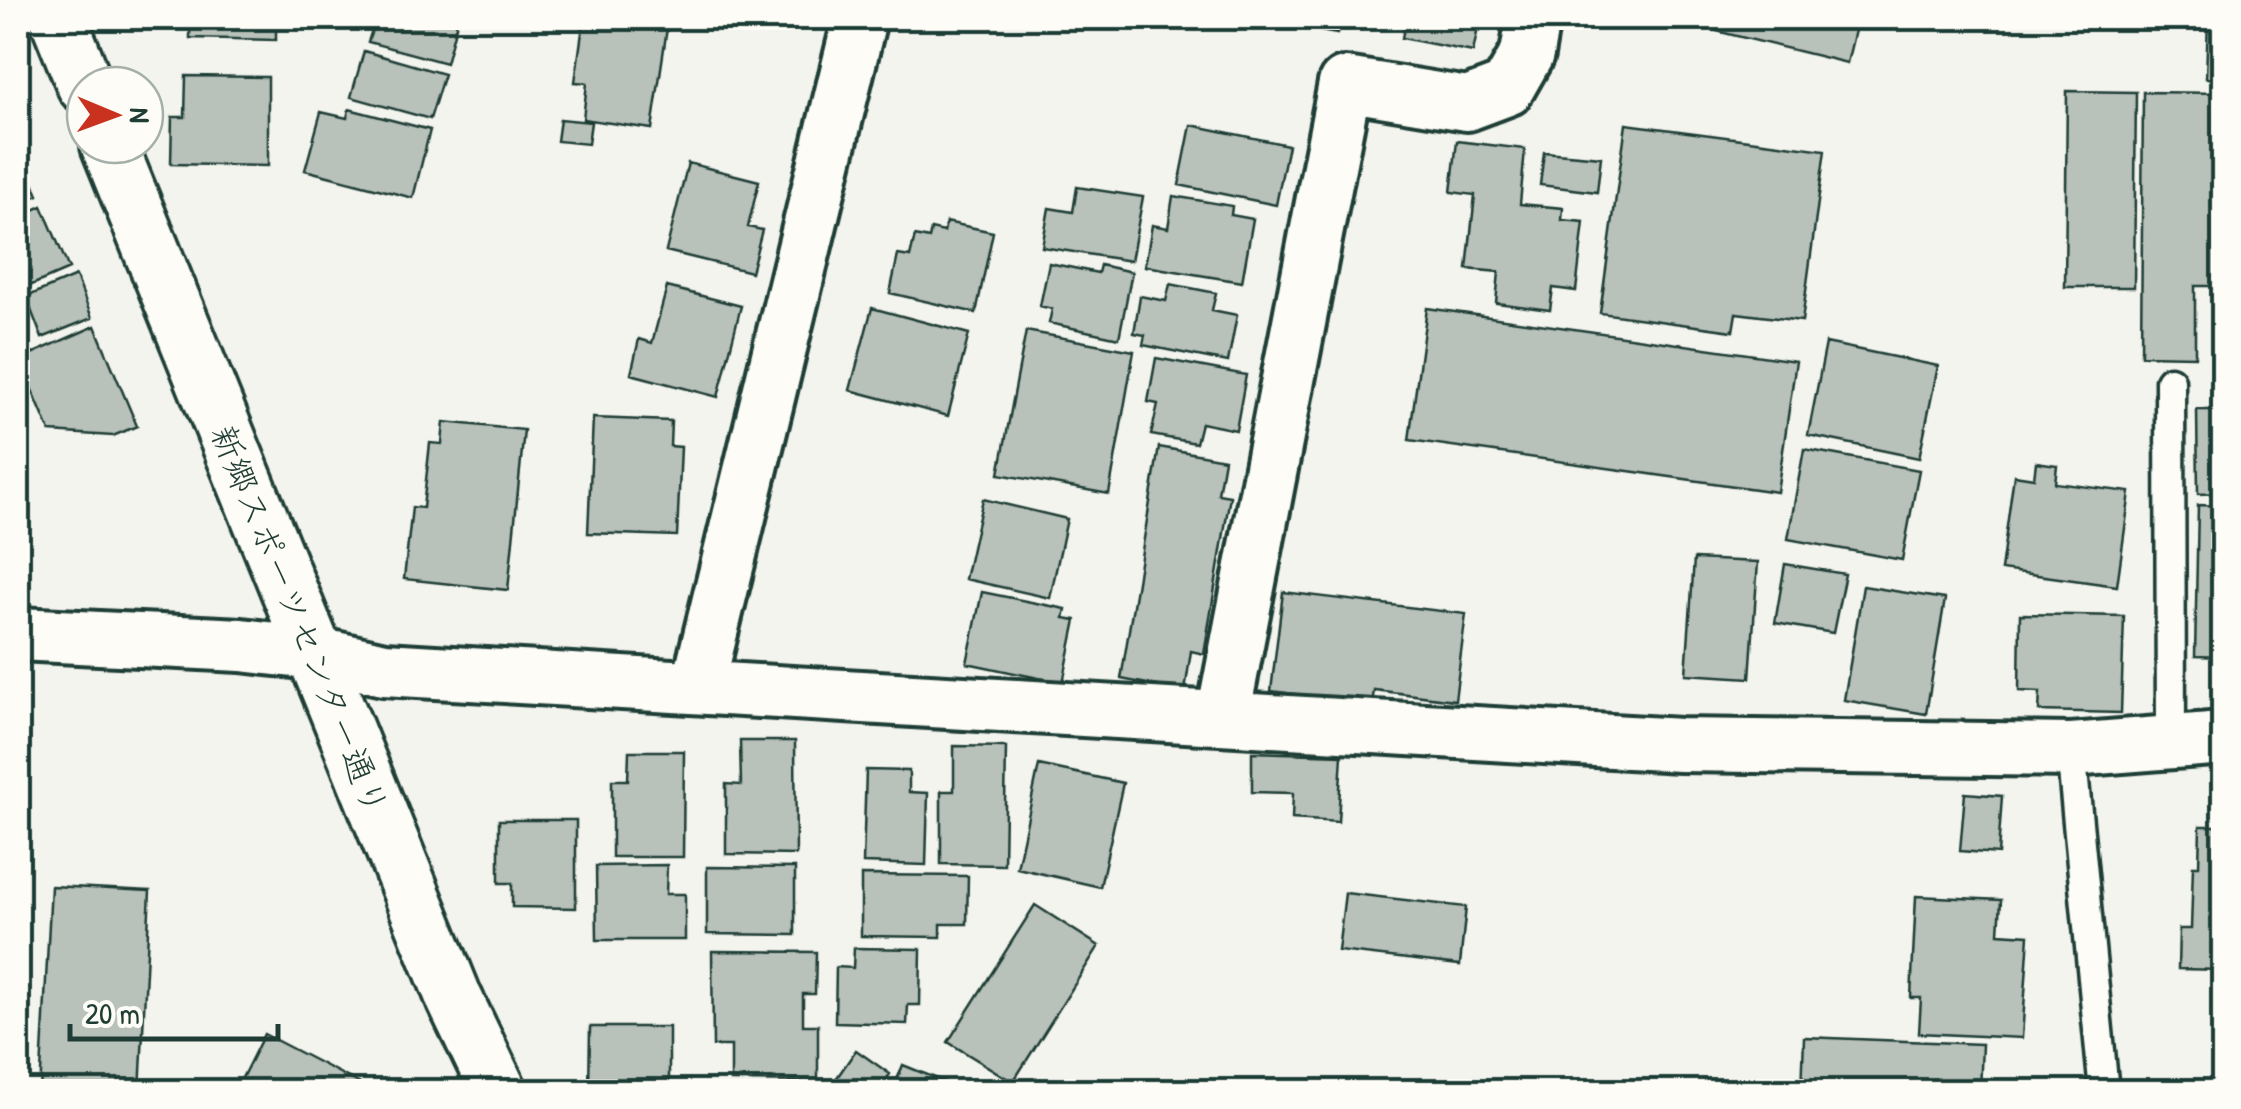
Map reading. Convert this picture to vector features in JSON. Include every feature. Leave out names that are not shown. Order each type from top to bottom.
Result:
[{"type":"street","points":[[58,18],[77,65]]},
{"type":"street","points":[[698,686],[860,18]]},
{"type":"street","points":[[1223,718],[1346,84],[1466,104],[1507,90],[1527,54],[1533,18]]},
{"type":"street","name":"新郷スポーツセンター通り","points":[[117,165],[454,998],[499,1092]]},
{"type":"street","points":[[18,634],[241,645],[312,653],[384,669],[1680,745],[2071,750],[2224,738]]},
{"type":"lane","points":[[2170,381],[2171,742]]},
{"type":"lane","points":[[2071,750],[2104,1092]]},
{"type":"building","points":[[190,18],[276,18],[276,40],[190,38]]},
{"type":"building","points":[[376,18],[458,18],[446,63],[368,42]]},
{"type":"building","points":[[584,18],[667,28],[652,129],[583,119],[587,83],[575,82]]},
{"type":"building","points":[[1248,18],[1340,18],[1337,34]]},
{"type":"building","points":[[1406,18],[1480,18],[1473,52],[1402,38]]},
{"type":"building","points":[[1663,18],[1858,18],[1847,63]]},
{"type":"building","points":[[2208,18],[2224,18],[2224,79],[2206,78]]},
{"type":"building","points":[[364,51],[444,74],[430,119],[351,97]]},
{"type":"building","points":[[186,76],[268,77],[268,166],[171,164],[172,117],[185,117]]},
{"type":"building","points":[[2067,91],[2136,92],[2134,287],[2065,287]]},
{"type":"building","points":[[2143,92],[2224,93],[2224,286],[2195,286],[2195,356],[2141,355]]},
{"type":"building","points":[[349,109],[430,130],[413,198],[305,170],[321,112],[347,118]]},
{"type":"building","points":[[560,119],[591,122],[588,144],[557,141]]},
{"type":"building","points":[[1626,124],[1825,150],[1802,321],[1736,313],[1733,331],[1600,313]]},
{"type":"building","points":[[1191,125],[1288,145],[1276,205],[1179,185]]},
{"type":"building","points":[[1457,141],[1525,149],[1520,204],[1563,208],[1562,220],[1584,222],[1576,291],[1553,288],[1550,310],[1496,303],[1499,272],[1467,269],[1475,195],[1451,192]]},
{"type":"building","points":[[1544,152],[1601,157],[1597,192],[1540,185]]},
{"type":"building","points":[[23,160],[38,195],[18,204],[18,162]]},
{"type":"building","points":[[688,163],[759,181],[748,227],[762,230],[751,272],[666,251]]},
{"type":"building","points":[[1077,187],[1143,197],[1131,261],[1042,247],[1049,208],[1073,212]]},
{"type":"building","points":[[1173,196],[1232,206],[1231,215],[1253,219],[1242,282],[1145,266],[1152,225],[1168,228]]},
{"type":"building","points":[[42,206],[69,269],[27,287],[21,272],[18,273],[18,217]]},
{"type":"building","points":[[946,222],[993,232],[976,313],[890,293],[898,255],[910,257],[915,236],[929,239],[931,229],[944,232]]},
{"type":"building","points":[[1049,263],[1098,273],[1100,265],[1132,272],[1119,338],[1049,323],[1052,309],[1040,306]]},
{"type":"building","points":[[76,276],[92,318],[42,338],[26,297]]},
{"type":"building","points":[[1170,284],[1216,293],[1212,310],[1237,315],[1228,362],[1143,345],[1145,335],[1134,333],[1140,296],[1166,301]]},
{"type":"building","points":[[667,287],[741,306],[718,397],[631,374],[639,339],[652,343]]},
{"type":"building","points":[[872,308],[969,334],[948,416],[850,390]]},
{"type":"building","points":[[1427,308],[1796,361],[1777,492],[1409,440]]},
{"type":"building","points":[[95,326],[137,426],[113,436],[50,432],[26,376],[29,355]]},
{"type":"building","points":[[1026,331],[1134,351],[1109,494],[999,474]]},
{"type":"building","points":[[1826,343],[1938,366],[1919,458],[1808,435]]},
{"type":"building","points":[[1156,358],[1246,375],[1236,430],[1201,423],[1196,443],[1151,435],[1158,404],[1148,402]]},
{"type":"building","points":[[2197,410],[2224,410],[2224,493],[2198,494]]},
{"type":"building","points":[[593,418],[671,421],[670,446],[681,447],[677,536],[588,533]]},
{"type":"building","points":[[444,422],[524,430],[508,590],[404,579],[412,507],[423,508],[430,443],[442,444]]},
{"type":"building","points":[[1159,447],[1224,459],[1218,494],[1230,496],[1204,654],[1191,651],[1185,691],[1121,679]]},
{"type":"building","points":[[1804,449],[1919,470],[1902,560],[1788,539]]},
{"type":"building","points":[[2036,462],[2057,465],[2055,483],[2130,492],[2117,586],[2001,570],[2014,475],[2034,478]]},
{"type":"building","points":[[983,499],[1067,519],[1050,598],[965,579]]},
{"type":"building","points":[[2198,505],[2224,506],[2224,657],[2195,656]]},
{"type":"building","points":[[1694,559],[1758,562],[1750,678],[1686,674]]},
{"type":"building","points":[[1785,564],[1845,574],[1833,633],[1775,623]]},
{"type":"building","points":[[1863,586],[1945,599],[1926,714],[1844,700]]},
{"type":"building","points":[[982,592],[1066,609],[1064,618],[1076,620],[1063,683],[967,663]]},
{"type":"building","points":[[1283,592],[1466,614],[1455,700],[1374,690],[1372,704],[1271,691]]},
{"type":"building","points":[[2020,614],[2124,616],[2121,713],[2039,711],[2040,692],[2019,691]]},
{"type":"building","points":[[18,712],[22,712],[18,777]]},
{"type":"building","points":[[740,741],[795,741],[796,855],[726,854],[726,784],[741,785]]},
{"type":"building","points":[[954,746],[1006,747],[1004,865],[941,864],[941,791],[954,791]]},
{"type":"building","points":[[629,751],[684,751],[683,857],[612,857],[612,780],[628,780]]},
{"type":"building","points":[[1252,752],[1342,755],[1338,822],[1292,819],[1293,793],[1252,792]]},
{"type":"building","points":[[1039,765],[1123,783],[1100,887],[1017,868]]},
{"type":"building","points":[[866,770],[909,771],[909,792],[928,793],[926,865],[863,863]]},
{"type":"building","points":[[1965,793],[2002,796],[1998,854],[1960,851]]},
{"type":"building","points":[[499,820],[576,820],[576,908],[512,907],[512,883],[499,883]]},
{"type":"building","points":[[2200,826],[2224,826],[2224,970],[2178,969],[2179,929],[2191,929],[2193,866],[2199,866]]},
{"type":"building","points":[[667,865],[666,894],[685,894],[685,940],[597,940],[596,866]]},
{"type":"building","points":[[707,867],[795,868],[795,935],[707,934]]},
{"type":"building","points":[[861,875],[968,876],[967,924],[941,924],[941,937],[861,936]]},
{"type":"building","points":[[51,886],[150,891],[140,1092],[40,1092]]},
{"type":"building","points":[[1345,893],[1466,907],[1460,965],[1338,951]]},
{"type":"building","points":[[1916,896],[2001,900],[1999,933],[2029,935],[2022,1038],[1919,1033],[1921,998],[1911,998]]},
{"type":"building","points":[[1035,905],[1099,946],[1013,1082],[948,1042]]},
{"type":"building","points":[[854,948],[921,949],[920,1005],[908,1005],[907,1024],[835,1022],[836,967],[853,968]]},
{"type":"building","points":[[712,951],[816,952],[815,994],[803,994],[803,1025],[818,1025],[818,1082],[731,1081],[731,1046],[713,1046]]},
{"type":"building","points":[[18,955],[29,955],[24,1060],[18,1059]]},
{"type":"building","points":[[590,1027],[669,1027],[669,1092],[589,1092]]},
{"type":"building","points":[[264,1034],[376,1092],[235,1092]]},
{"type":"building","points":[[1804,1037],[1982,1044],[1980,1092],[1802,1092]]},
{"type":"building","points":[[856,1050],[890,1074],[878,1092],[827,1092]]},
{"type":"building","points":[[903,1065],[955,1086],[953,1092],[892,1092]]}]
